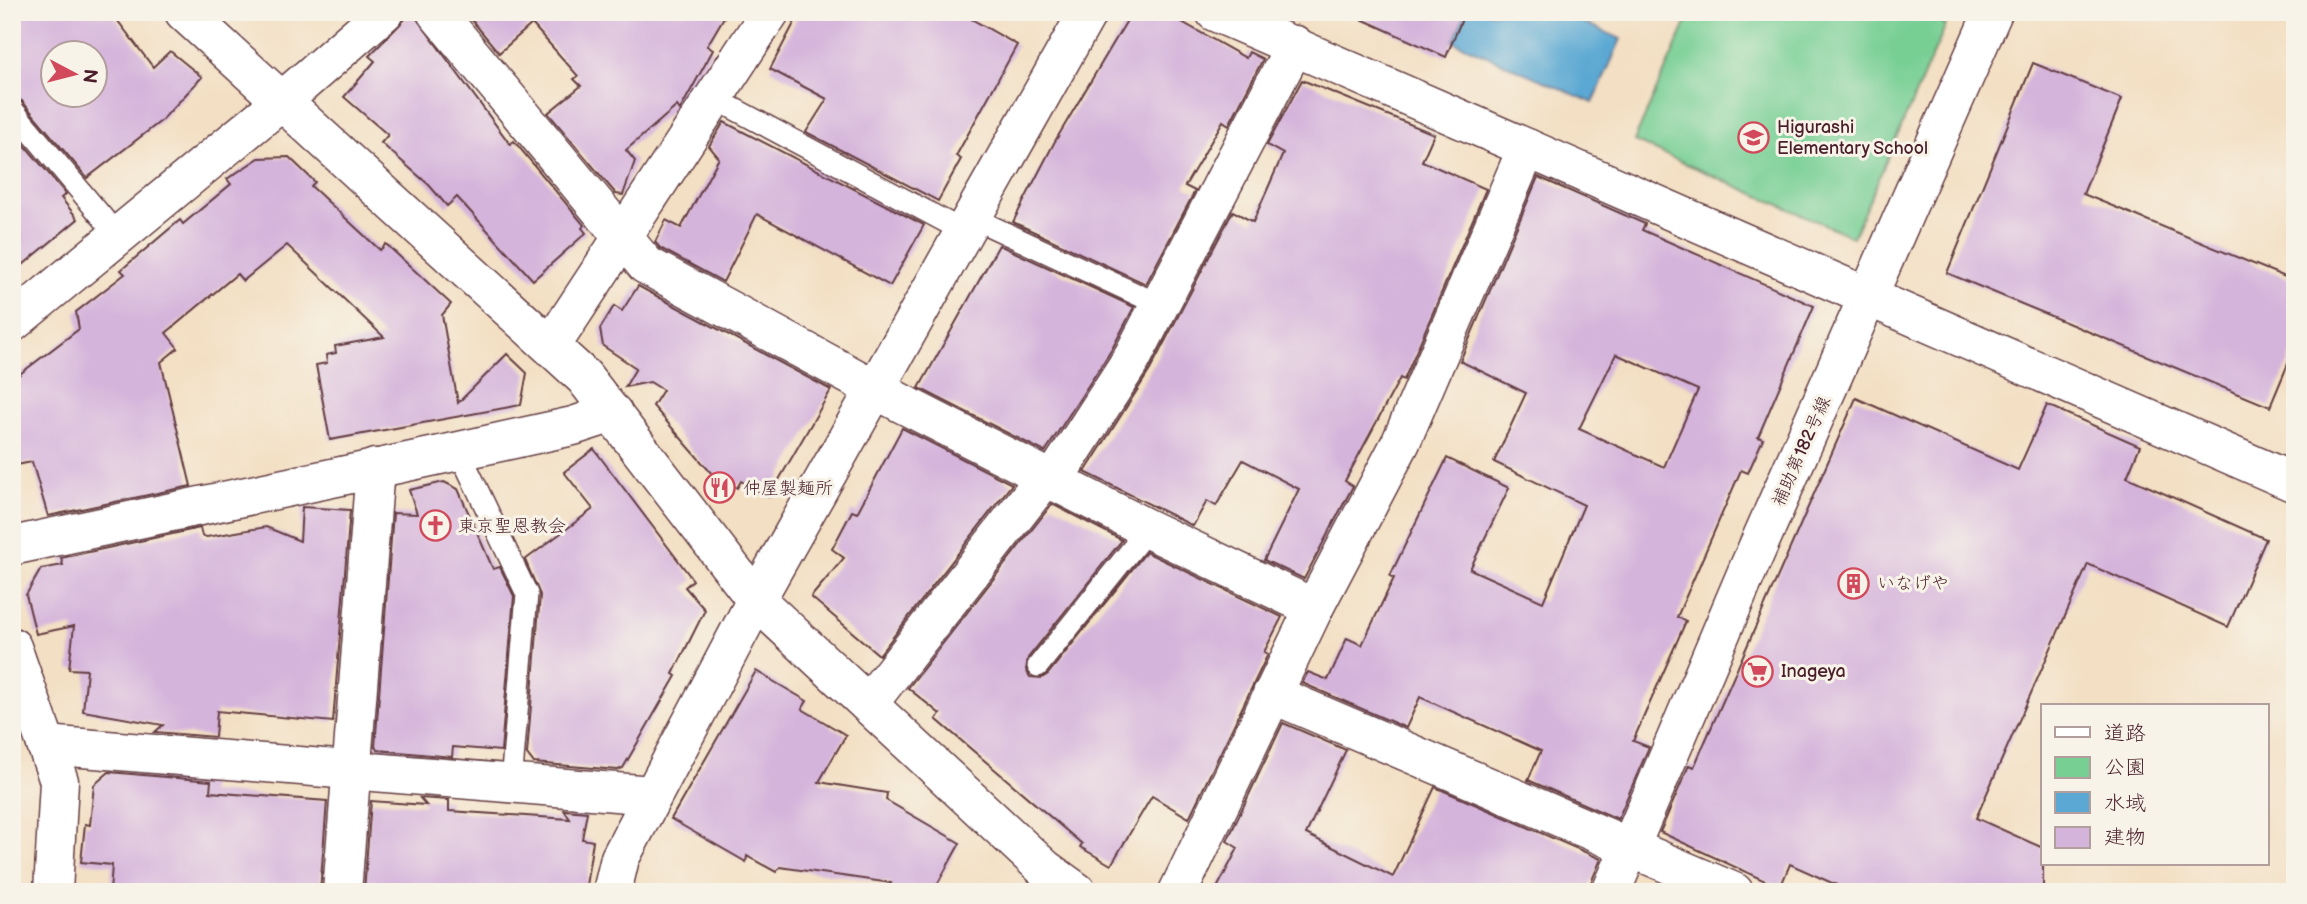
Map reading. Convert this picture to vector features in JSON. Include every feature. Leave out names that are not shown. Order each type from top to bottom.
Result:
[{"type":"street","points":[[184,12],[551,346],[613,413],[756,600],[1045,869],[1077,892]]},
{"type":"street","points":[[12,323],[282,101],[384,12]]},
{"type":"street","points":[[436,12],[646,265],[876,389],[1148,528],[1314,608]]},
{"type":"street","points":[[551,346],[770,12]]},
{"type":"street","points":[[612,892],[620,858],[756,600],[1088,12]]},
{"type":"street","points":[[1215,12],[2295,483]]},
{"type":"street","name":"補助第182号線","points":[[1611,892],[1749,567],[1993,12]]},
{"type":"street","points":[[868,704],[1050,477],[1131,360],[1295,45]]},
{"type":"street","points":[[1178,892],[1314,608],[1401,442],[1527,148]]},
{"type":"street","points":[[12,546],[573,426],[613,413]]},
{"type":"street","points":[[342,892],[375,468]]},
{"type":"street","points":[[12,647],[59,781],[53,892]]},
{"type":"street","points":[[1272,694],[1734,892]]},
{"type":"street","points":[[46,745],[652,796]]},
{"type":"lane","points":[[713,98],[969,225],[1160,305]]},
{"type":"lane","points":[[12,109],[118,236]]},
{"type":"lane","points":[[459,451],[527,594],[511,784]]},
{"type":"lane","points":[[1038,666],[1148,528]]},
{"type":"green space","points":[[1691,12],[1918,12],[1946,25],[1853,237],[1634,141]]},
{"type":"water","points":[[1465,12],[1561,12],[1621,39],[1593,103],[1453,41]]},
{"type":"building","points":[[12,12],[111,12],[153,67],[170,51],[202,77],[161,121],[87,178],[22,101],[12,96]]},
{"type":"building","points":[[412,12],[510,144],[514,141],[584,225],[582,228],[586,233],[533,280],[457,197],[447,206],[429,185],[381,143],[388,135],[344,97],[375,61],[369,56]]},
{"type":"building","points":[[465,12],[727,12],[707,46],[713,50],[680,110],[677,106],[626,150],[635,161],[623,195],[616,194],[548,113],[581,86],[574,79],[578,76],[532,24],[499,53]]},
{"type":"building","points":[[800,12],[959,12],[1017,45],[956,156],[961,159],[938,201],[806,132],[827,99],[770,69]]},
{"type":"building","points":[[1132,12],[1164,12],[1246,58],[1249,52],[1263,59],[1229,125],[1223,121],[1185,186],[1195,191],[1146,284],[1013,222],[1054,143]]},
{"type":"building","points":[[1346,12],[1465,12],[1446,57]]},
{"type":"building","points":[[2033,63],[2122,99],[2083,194],[2295,281],[2295,347],[2270,407],[1947,273]]},
{"type":"building","points":[[1302,80],[1434,134],[1422,161],[1486,189],[1404,380],[1400,378],[1345,481],[1353,486],[1304,579],[1264,560],[1299,489],[1243,460],[1216,506],[1207,501],[1193,526],[1085,472],[1150,370],[1233,211],[1253,222],[1283,154],[1267,145]]},
{"type":"building","points":[[724,122],[924,225],[890,286],[757,214],[723,282],[660,248],[655,242],[666,220],[681,228],[719,158],[709,146]]},
{"type":"building","points":[[12,130],[66,194],[61,198],[78,219],[12,274]]},
{"type":"building","points":[[289,157],[315,182],[311,186],[380,250],[386,244],[451,304],[442,315],[458,403],[507,354],[527,373],[521,405],[330,440],[316,365],[327,363],[326,355],[336,353],[335,346],[384,337],[287,245],[243,281],[237,274],[166,333],[178,348],[161,362],[191,486],[48,516],[32,462],[12,466],[12,380],[79,329],[76,312],[125,274],[121,270],[180,220],[183,224],[231,184],[227,179],[259,158]]},
{"type":"building","points":[[1538,177],[1645,224],[1642,230],[1814,306],[1758,437],[1763,439],[1748,473],[1741,470],[1677,617],[1686,621],[1633,741],[1649,747],[1618,819],[1528,780],[1541,751],[1420,697],[1406,728],[1302,683],[1308,672],[1328,680],[1347,638],[1362,645],[1394,578],[1390,576],[1447,458],[1509,488],[1470,569],[1543,602],[1584,505],[1494,462],[1526,393],[1460,361]],"holes":[[[1616,354],[1698,390],[1664,467],[1579,429]]]},
{"type":"building","points":[[999,245],[1134,307],[1112,349],[1045,452],[919,388]]},
{"type":"building","points":[[638,286],[831,390],[769,497],[741,481],[737,488],[712,474],[653,406],[663,390],[650,382],[625,387],[636,368],[603,346],[600,329],[614,306],[622,311]]},
{"type":"building","points":[[1856,398],[2018,470],[2047,405],[2140,446],[2127,477],[2266,539],[2228,627],[2088,564],[1976,818],[2041,847],[2043,892],[1852,892],[1790,864],[1780,888],[1660,832],[1689,765],[1694,767]]},
{"type":"building","points":[[902,428],[1012,484],[879,655],[811,597],[844,558],[832,549],[852,511],[857,513]]},
{"type":"building","points":[[594,449],[693,580],[685,587],[705,610],[673,674],[676,676],[623,768],[618,770],[534,763],[527,754],[540,595],[525,560],[593,509],[564,472]]},
{"type":"building","points":[[444,482],[458,489],[493,569],[500,567],[514,596],[501,751],[453,747],[452,757],[378,750],[375,747],[393,513],[417,514],[409,490]]},
{"type":"building","points":[[1052,504],[1122,540],[1028,658],[1026,670],[1030,677],[1042,678],[1048,674],[1146,552],[1282,617],[1264,652],[1268,654],[1189,818],[1152,796],[1111,865],[1080,847],[1082,844],[936,719],[940,714],[908,688]]},
{"type":"building","points":[[302,507],[350,510],[333,722],[217,711],[215,737],[155,732],[163,725],[83,711],[87,670],[69,669],[74,626],[36,634],[26,595],[41,569],[63,565],[61,558],[200,528],[202,536],[207,537],[266,527],[300,541]]},
{"type":"building","points":[[756,671],[807,701],[802,709],[846,735],[819,782],[887,793],[886,800],[960,843],[933,892],[886,892],[891,883],[780,867],[776,872],[747,856],[746,862],[671,819]]},
{"type":"building","points":[[1283,723],[1346,750],[1306,834],[1393,877],[1435,787],[1601,859],[1587,892],[1215,892],[1238,848],[1227,841]]},
{"type":"building","points":[[109,772],[211,781],[210,792],[327,801],[320,892],[251,889],[250,892],[110,892],[112,865],[81,862],[85,824],[90,825],[94,785]]},
{"type":"building","points":[[420,798],[449,800],[449,811],[570,819],[564,810],[587,812],[582,839],[593,841],[585,892],[364,892],[371,801],[426,805]]},
{"type":"place","name":"Higurashi Elementary School","points":[[1754,137]]},
{"type":"place","name":"仲屋製麺所","points":[[720,488]]},
{"type":"place","name":"東京聖恩教会","points":[[435,526]]},
{"type":"place","name":"いなげや","points":[[1854,583]]},
{"type":"place","name":"Inageya","points":[[1758,671]]}]
